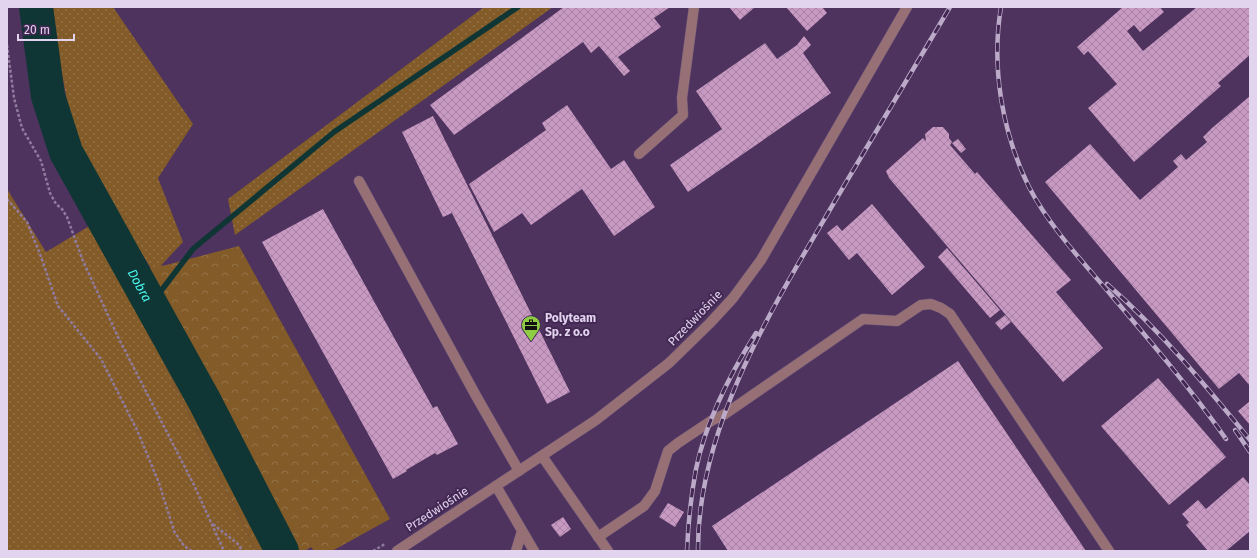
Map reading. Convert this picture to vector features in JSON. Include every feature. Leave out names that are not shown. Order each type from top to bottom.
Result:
[{"type":"street","points":[[639,154],[683,115],[682,98],[694,7]]},
{"type":"street","name":"Przedwiośnie","points":[[397,551],[596,420],[669,363],[690,344],[733,298],[762,260],[907,7]]},
{"type":"street","points":[[360,181],[475,394],[519,471]]},
{"type":"street","points":[[598,538],[644,506],[655,491],[668,451],[678,443],[711,421],[725,414],[863,319],[897,321],[921,305],[931,304],[950,314],[1109,551]]},
{"type":"street","points":[[542,456],[608,551]]},
{"type":"street","points":[[496,486],[534,551]]},
{"type":"street","points":[[516,551],[522,531]]},
{"type":"path","points":[[7,45],[16,106],[22,128],[41,161],[50,192],[56,204],[62,209],[67,217],[83,261],[119,338],[224,551]]},
{"type":"path","points":[[7,199],[26,222],[40,254],[58,306],[101,359],[137,430],[159,483],[174,531],[184,546],[192,551]]},
{"type":"path","points":[[211,522],[239,545],[242,551]]},
{"type":"path","points":[[373,551],[386,542]]},
{"type":"green space","points":[[49,7],[113,7],[193,124],[158,178],[183,242],[154,273],[77,153]]},
{"type":"green space","points":[[484,7],[553,7],[235,235],[228,199]]},
{"type":"green space","points":[[7,189],[46,252],[91,225],[120,273],[256,551],[7,551]]},
{"type":"green space","points":[[239,246],[390,519],[332,551],[314,551],[311,547],[305,551],[289,551],[232,445],[217,454],[268,551],[256,551],[120,273],[166,265]]},
{"type":"building","points":[[564,7],[670,7],[654,18],[661,27],[618,57],[630,71],[624,76],[599,46],[591,53],[583,42],[454,135],[430,105]]},
{"type":"building","points":[[729,7],[755,7],[740,20]]},
{"type":"building","points":[[786,7],[822,7],[827,13],[807,31]]},
{"type":"building","points":[[1123,7],[1160,7],[1164,12],[1140,32],[1134,25],[1127,31],[1143,51],[1197,7],[1250,7],[1250,55],[1218,83],[1221,86],[1134,162],[1088,108],[1117,84],[1088,51],[1084,55],[1077,47]]},
{"type":"building","points":[[804,36],[811,45],[803,53],[831,93],[688,192],[670,165],[722,129],[696,91],[765,43],[777,59],[797,45]]},
{"type":"building","points":[[1250,96],[1250,386],[1239,373],[1219,389],[1045,182],[1090,144],[1140,200],[1178,167],[1173,161],[1181,154],[1186,160],[1207,142],[1203,137],[1212,128]]},
{"type":"building","points":[[567,105],[611,169],[624,160],[655,207],[614,236],[582,189],[531,225],[522,213],[494,232],[469,184],[546,130],[542,123]]},
{"type":"building","points":[[433,116],[570,392],[547,404],[452,213],[443,217],[402,132]]},
{"type":"building","points":[[933,127],[943,127],[949,134],[949,138],[952,142],[950,145],[975,174],[977,172],[1071,280],[1056,292],[1103,348],[1063,382],[889,178],[886,171],[923,138],[926,141],[925,134]]},
{"type":"building","points":[[958,139],[966,149],[961,153],[952,143]]},
{"type":"building","points":[[872,204],[925,267],[892,295],[857,253],[849,260],[827,233],[837,225],[842,231]]},
{"type":"building","points":[[323,209],[433,408],[437,406],[458,444],[437,455],[435,453],[393,479],[262,242]]},
{"type":"building","points":[[947,248],[1000,310],[990,318],[938,257]]},
{"type":"building","points":[[1005,315],[1011,322],[1001,330],[995,323]]},
{"type":"building","points":[[958,361],[1086,551],[728,551],[712,526]]},
{"type":"building","points":[[1158,378],[1226,457],[1169,505],[1101,426]]},
{"type":"building","points":[[1250,401],[1250,425],[1238,411]]},
{"type":"building","points":[[1243,477],[1250,485],[1250,531],[1226,551],[1208,551],[1186,525],[1189,522],[1182,514],[1198,500],[1206,509]]},
{"type":"building","points":[[668,503],[684,512],[675,527],[659,517]]},
{"type":"building","points":[[563,517],[571,529],[560,537],[551,525]]},
{"type":"waterway","name":"Dobra","points":[[36,7],[48,96],[66,152],[204,400],[282,551]]},
{"type":"waterway","name":"Dobra","points":[[36,10],[40,7]]},
{"type":"waterway","points":[[151,304],[193,249],[334,132],[518,7]]},
{"type":"railway","points":[[698,551],[701,505],[710,459],[725,413],[743,368],[788,282],[950,7]]},
{"type":"railway","points":[[1001,7],[997,53],[1001,99],[1012,144],[1029,187],[1056,230],[1141,330],[1199,402],[1226,439]]},
{"type":"railway","points":[[1107,284],[1146,320],[1199,379],[1250,440]]},
{"type":"railway","points":[[687,551],[694,479],[700,451],[728,381],[756,333]]},
{"type":"railway","points":[[1235,430],[1250,452]]},
{"type":"place","name":"Polyteam Sp. z o.o","points":[[531,342]]}]
